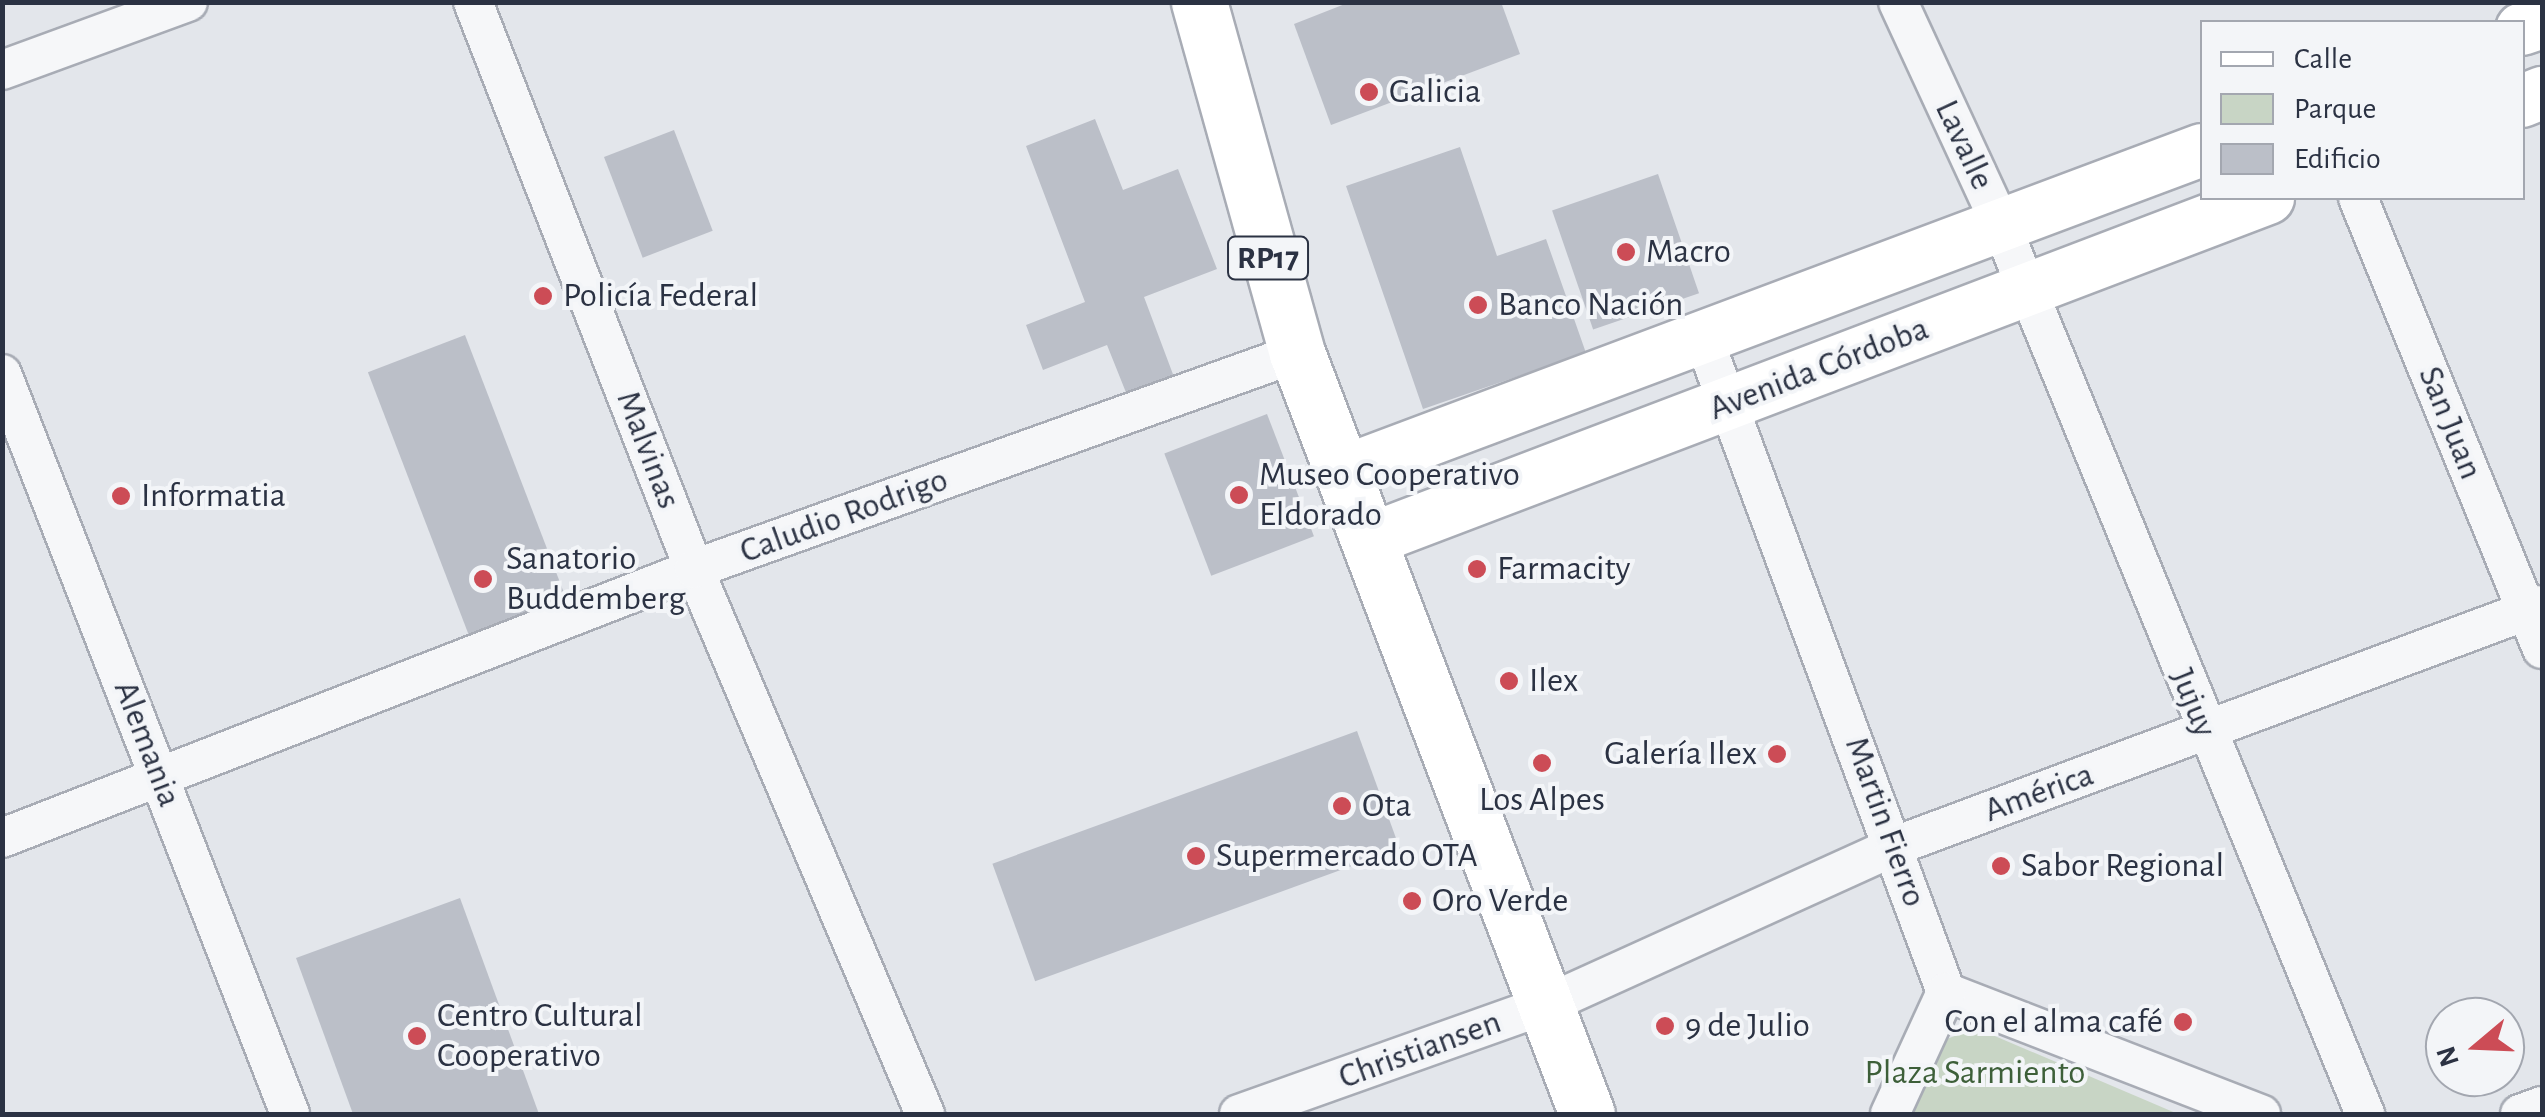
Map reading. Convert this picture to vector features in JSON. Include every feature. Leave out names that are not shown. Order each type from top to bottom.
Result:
[{"type":"main road","name":"RP17","points":[[1199,2],[1297,354],[1587,1114]]},
{"type":"main road","name":"Avenida Córdoba","points":[[1343,472],[2200,151]]},
{"type":"main road","name":"Avenida Córdoba","points":[[1369,540],[2263,200]]},
{"type":"street","points":[[2,70],[188,2]]},
{"type":"street","name":"Malvinas","points":[[473,2],[694,570],[925,1114]]},
{"type":"street","name":"Lavalle","points":[[1898,2],[2028,289]]},
{"type":"street","name":"San Juan","points":[[2359,200],[2535,608],[2542,649]]},
{"type":"street","name":"Jujuy","points":[[2028,289],[2204,733],[2366,1114]]},
{"type":"street","name":"Martin Fierro","points":[[1703,337],[1946,992]]},
{"type":"street","name":"Caludio Rodrigo","points":[[2,838],[694,570],[1297,354]]},
{"type":"street","name":"Alemania","points":[[2,374],[290,1114]]},
{"type":"street","name":"América","points":[[1545,1005],[1895,846],[2535,608]]},
{"type":"street","points":[[1890,1114],[1946,992],[2261,1114]]},
{"type":"street","name":"Christiansen","points":[[1238,1114],[1545,1005]]},
{"type":"street","points":[[2520,1114],[2542,1106]]},
{"type":"green space","name":"Plaza Sarmiento","points":[[1976,1028],[2178,1114],[1904,1114],[1936,1043]]},
{"type":"building","name":"Galicia","points":[[1350,2],[1501,2],[1520,54],[1331,125],[1294,24]]},
{"type":"building","points":[[1095,119],[1123,190],[1178,169],[1217,269],[1144,297],[1174,377],[1127,395],[1107,345],[1043,370],[1026,325],[1085,302],[1026,146]]},
{"type":"building","points":[[674,130],[713,231],[643,258],[604,157]]},
{"type":"building","name":"Banco Nación","points":[[1460,147],[1497,256],[1546,239],[1586,353],[1423,409],[1346,186]]},
{"type":"building","name":"Macro","points":[[1658,174],[1699,293],[1593,330],[1552,210]]},
{"type":"building","points":[[465,335],[570,609],[473,646],[368,372]]},
{"type":"building","name":"Museo Cooperativo Eldorado","points":[[1267,414],[1314,536],[1211,576],[1164,453]]},
{"type":"building","name":"Supermercado OTA","points":[[1357,731],[1400,848],[1035,981],[992,864]]},
{"type":"building","name":"Centro Cultural Cooperativo","points":[[460,898],[539,1114],[353,1114],[296,958]]},
{"type":"place","name":"Galicia","points":[[1369,92]]},
{"type":"place","name":"Macro","points":[[1626,252]]},
{"type":"place","name":"Policía Federal","points":[[543,296]]},
{"type":"place","name":"Banco Nación","points":[[1478,305]]},
{"type":"place","name":"Museo Cooperativo Eldorado","points":[[1239,495]]},
{"type":"place","name":"Informatia","points":[[121,496]]},
{"type":"place","name":"Farmacity","points":[[1477,569]]},
{"type":"place","name":"Sanatorio Buddemberg","points":[[483,579]]},
{"type":"place","name":"Ilex","points":[[1509,681]]},
{"type":"place","name":"Galería Ilex","points":[[1777,754]]},
{"type":"place","name":"Los Alpes","points":[[1542,763]]},
{"type":"place","name":"Ota","points":[[1342,806]]},
{"type":"place","name":"Supermercado OTA","points":[[1196,856]]},
{"type":"place","name":"Sabor Regional","points":[[2001,866]]},
{"type":"place","name":"Oro Verde","points":[[1412,901]]},
{"type":"place","name":"Con el alma café","points":[[2183,1022]]},
{"type":"place","name":"9 de Julio","points":[[1665,1026]]},
{"type":"place","name":"Centro Cultural Cooperativo","points":[[417,1036]]}]
